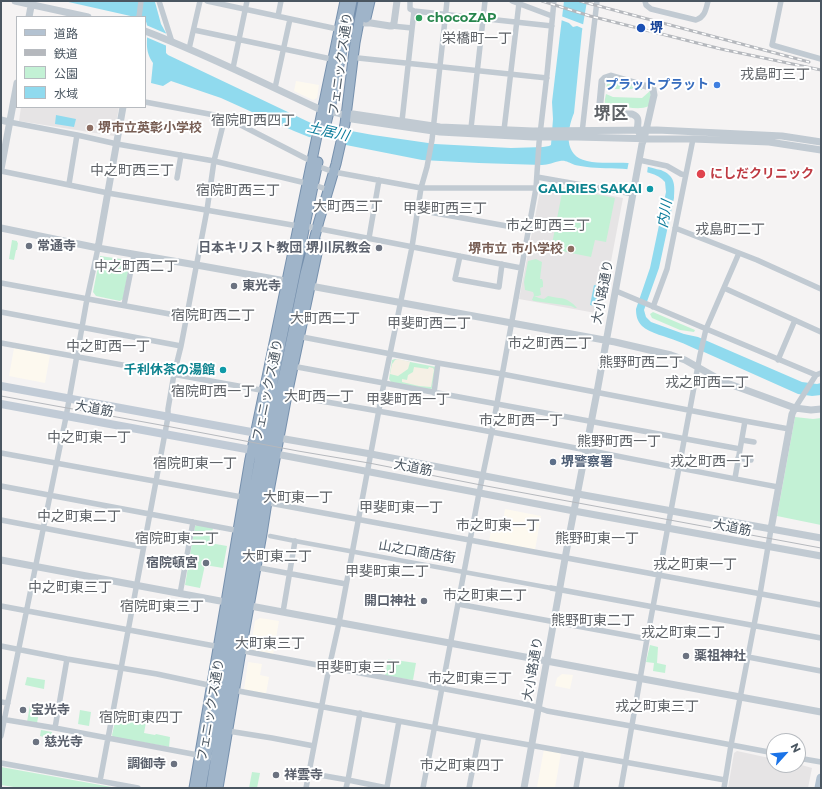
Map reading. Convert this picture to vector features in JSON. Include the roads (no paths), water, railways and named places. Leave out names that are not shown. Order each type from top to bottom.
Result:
[{"type":"highway","points":[[343,30],[345,1]]},
{"type":"highway","name":"フェニックス通り","points":[[201,788],[211,758],[238,604],[254,533],[255,500],[275,393],[273,363],[336,60],[343,30],[349,18],[353,1]]},
{"type":"highway","name":"フェニックス通り","points":[[317,228],[334,172],[346,119],[362,23],[363,1]]},
{"type":"highway","points":[[362,23],[370,1]]},
{"type":"highway","points":[[218,788],[211,758],[238,604],[252,566],[255,500],[275,393],[290,366],[307,285],[321,236],[317,228]]},
{"type":"highway","points":[[194,788],[228,731],[223,688]]},
{"type":"highway","name":"フェニックス通り","points":[[211,758],[211,788]]},
{"type":"main road","name":"大道筋","points":[[1,386],[267,435]]},
{"type":"main road","name":"大道筋","points":[[1,404],[264,452]]},
{"type":"main road","points":[[819,788],[821,778]]},
{"type":"street","points":[[15,1],[32,2],[84,16]]},
{"type":"street","points":[[139,16],[142,1]]},
{"type":"street","points":[[159,1],[170,41]]},
{"type":"street","points":[[189,49],[200,1]]},
{"type":"street","points":[[207,1],[223,3],[343,30]]},
{"type":"street","points":[[233,68],[247,1]]},
{"type":"street","points":[[278,16],[281,1]]},
{"type":"street","points":[[392,26],[394,23],[397,1]]},
{"type":"street","points":[[402,121],[412,28],[412,10],[410,1]]},
{"type":"street","points":[[306,788],[412,246],[421,188],[432,140],[432,129],[448,1]]},
{"type":"street","points":[[471,128],[485,1]]},
{"type":"street","points":[[423,788],[492,431],[536,188],[554,1]]},
{"type":"street","points":[[579,134],[597,1]]},
{"type":"street","points":[[645,1],[646,5],[651,9],[696,20],[702,18],[704,15],[708,1]]},
{"type":"street","points":[[781,1],[772,45],[821,59]]},
{"type":"street","points":[[29,16],[32,2]]},
{"type":"street","points":[[504,130],[517,22],[515,2],[552,16]]},
{"type":"street","points":[[412,10],[552,26]]},
{"type":"street","points":[[275,88],[290,19]]},
{"type":"street","points":[[362,23],[412,28]]},
{"type":"street","points":[[194,30],[336,60]]},
{"type":"street","points":[[146,31],[233,68],[318,108],[325,113],[346,119],[432,129],[542,136],[646,130],[782,136],[821,142]]},
{"type":"street","points":[[356,60],[408,63],[547,78]]},
{"type":"street","name":"大小路通り","points":[[524,788],[574,511],[616,292],[636,175],[654,95],[653,89],[649,87],[608,76],[602,81],[600,103],[602,110],[608,114],[635,115],[638,120],[638,130]]},
{"type":"street","points":[[16,89],[1,170],[108,193],[317,228],[521,268]]},
{"type":"street","points":[[146,102],[225,117],[307,159],[315,165],[334,172],[421,188],[536,188]]},
{"type":"street","points":[[1,736],[3,720],[8,704],[70,399],[123,108]]},
{"type":"street","points":[[346,119],[353,114],[402,121],[432,129],[471,128],[504,130],[542,136]]},
{"type":"street","points":[[100,781],[165,434],[174,374],[207,210],[214,161],[225,117]]},
{"type":"street","points":[[1,120],[117,144],[214,161],[329,190]]},
{"type":"street","points":[[638,130],[644,139]]},
{"type":"street","points":[[579,134],[644,139],[769,142],[821,150]]},
{"type":"street","points":[[69,184],[77,135]]},
{"type":"street","points":[[651,306],[667,269],[693,139]]},
{"type":"street","points":[[177,178],[181,155]]},
{"type":"street","points":[[639,161],[667,166],[685,176]]},
{"type":"street","points":[[537,177],[633,194]]},
{"type":"street","points":[[369,238],[379,180]]},
{"type":"street","points":[[418,210],[529,230]]},
{"type":"street","points":[[1,228],[134,255],[401,302],[672,355],[685,360],[724,382],[795,408],[811,410],[821,409]]},
{"type":"street","points":[[675,228],[757,260],[821,289]]},
{"type":"street","points":[[621,788],[697,368],[705,332],[739,253]]},
{"type":"street","points":[[124,306],[134,255]]},
{"type":"street","points":[[460,256],[455,279],[485,285],[499,287],[502,264]]},
{"type":"street","points":[[1,283],[186,317]]},
{"type":"street","points":[[724,288],[821,332]]},
{"type":"street","points":[[616,292],[651,306],[705,332],[818,375]]},
{"type":"street","points":[[1,312],[180,346]]},
{"type":"street","points":[[778,360],[795,320]]},
{"type":"street","points":[[296,336],[789,429]]},
{"type":"street","points":[[1,343],[492,431],[678,468],[778,486]]},
{"type":"street","points":[[273,363],[740,449]]},
{"type":"street","points":[[434,393],[438,363]]},
{"type":"street","points":[[724,788],[792,414],[818,375],[821,366]]},
{"type":"street","points":[[735,478],[745,421]]},
{"type":"street","name":"大道筋","points":[[267,435],[821,538]]},
{"type":"street","points":[[742,440],[754,442]]},
{"type":"street","name":"大道筋","points":[[264,452],[821,556]]},
{"type":"street","points":[[1,453],[821,605]]},
{"type":"street","points":[[738,458],[751,460]]},
{"type":"street","points":[[1,486],[254,533]]},
{"type":"street","points":[[1,520],[143,547]]},
{"type":"street","points":[[180,594],[193,522]]},
{"type":"street","name":"山之口商店街","points":[[254,533],[821,638]]},
{"type":"street","points":[[283,612],[295,541]]},
{"type":"street","points":[[1,560],[821,712]]},
{"type":"street","points":[[252,566],[346,584]]},
{"type":"street","points":[[458,604],[647,639]]},
{"type":"street","points":[[1,606],[530,705],[547,711],[766,752]]},
{"type":"street","points":[[1,646],[479,736],[726,780]]},
{"type":"street","points":[[748,657],[821,671]]},
{"type":"street","points":[[55,728],[67,659]]},
{"type":"street","points":[[1,702],[8,704]]},
{"type":"street","points":[[346,788],[360,713]]},
{"type":"street","points":[[3,720],[55,728],[211,758]]},
{"type":"street","points":[[308,773],[387,788],[399,721]]},
{"type":"street","points":[[228,731],[314,746]]},
{"type":"street","points":[[469,788],[479,736]]},
{"type":"street","points":[[576,788],[582,754]]},
{"type":"street","points":[[806,759],[821,762]]},
{"type":"street","points":[[1,763],[138,788]]},
{"type":"water","points":[[64,1],[155,2],[161,24],[166,33],[166,53],[168,55],[313,124],[435,144],[511,148],[543,147],[551,145],[553,119],[552,102],[564,1],[587,1],[582,31],[574,113],[569,134],[570,148],[579,158],[587,161],[632,163],[661,170],[666,172],[672,178],[674,185],[674,198],[659,268],[644,310],[646,317],[651,322],[684,334],[698,337],[802,382],[817,384],[821,383],[821,395],[812,396],[798,394],[697,349],[649,331],[640,324],[637,318],[636,309],[650,268],[666,192],[665,182],[658,177],[650,173],[628,169],[587,167],[564,161],[542,165],[422,160],[309,137],[221,98],[171,81],[163,86],[151,83],[153,63],[147,50],[146,16],[131,16]]},
{"type":"water","points":[[56,115],[76,119],[74,127],[55,124]]},
{"type":"water","points":[[594,285],[603,287],[599,307],[590,305]]},
{"type":"tram line","points":[[1,396],[821,548]]},
{"type":"railway","points":[[542,1],[590,16],[721,49],[821,70]]},
{"type":"railway","points":[[580,1],[809,62]]},
{"type":"place","name":"chocoZAP","points":[[419,18]]},
{"type":"place","name":"堺","points":[[641,28]]},
{"type":"place","name":"プラットプラット","points":[[717,85]]},
{"type":"place","name":"堺市立英彰小学校","points":[[90,128]]},
{"type":"place","name":"にしだクリニック","points":[[701,174]]},
{"type":"place","name":"GALRIES SAKAI","points":[[650,189]]},
{"type":"place","name":"常通寺","points":[[29,246]]},
{"type":"place","name":"日本キリスト教団 堺川尻教会","points":[[379,248]]},
{"type":"place","name":"堺市立 市小学校","points":[[571,249]]},
{"type":"place","name":"東光寺","points":[[234,286]]},
{"type":"place","name":"千利休茶の湯館","points":[[223,370]]},
{"type":"place","name":"堺警察署","points":[[553,462]]},
{"type":"place","name":"宿院頓宮","points":[[206,563]]},
{"type":"place","name":"開口神社","points":[[424,601]]},
{"type":"place","name":"薬祖神社","points":[[686,656]]},
{"type":"place","name":"宝光寺","points":[[23,710]]},
{"type":"place","name":"慈光寺","points":[[36,742]]},
{"type":"place","name":"調御寺","points":[[174,764]]},
{"type":"place","name":"祥雲寺","points":[[276,775]]},
{"type":"district","name":"栄橋町一丁","points":[[477,39]]},
{"type":"district","name":"戎島町三丁","points":[[775,75]]},
{"type":"district","name":"堺区","points":[[611,114]]},
{"type":"district","name":"宿院町西四丁","points":[[253,121]]},
{"type":"district","name":"中之町西三丁","points":[[132,171]]},
{"type":"district","name":"宿院町西三丁","points":[[238,191]]},
{"type":"district","name":"大町西三丁","points":[[348,207]]},
{"type":"district","name":"甲斐町西三丁","points":[[445,209]]},
{"type":"district","name":"市之町西三丁","points":[[548,226]]},
{"type":"district","name":"戎島町二丁","points":[[730,230]]},
{"type":"district","name":"中之町西二丁","points":[[136,267]]},
{"type":"district","name":"宿院町西二丁","points":[[213,316]]},
{"type":"district","name":"大町西二丁","points":[[325,319]]},
{"type":"district","name":"甲斐町西二丁","points":[[429,324]]},
{"type":"district","name":"市之町西二丁","points":[[550,344]]},
{"type":"district","name":"中之町西一丁","points":[[108,347]]},
{"type":"district","name":"熊野町西二丁","points":[[641,363]]},
{"type":"district","name":"戎之町西二丁","points":[[707,383]]},
{"type":"district","name":"宿院町西一丁","points":[[213,392]]},
{"type":"district","name":"大町西一丁","points":[[319,397]]},
{"type":"district","name":"甲斐町西一丁","points":[[408,400]]},
{"type":"district","name":"市之町西一丁","points":[[521,421]]},
{"type":"district","name":"中之町東一丁","points":[[89,438]]},
{"type":"district","name":"熊野町西一丁","points":[[619,442]]},
{"type":"district","name":"戎之町西一丁","points":[[712,462]]},
{"type":"district","name":"宿院町東一丁","points":[[195,464]]},
{"type":"district","name":"大町東一丁","points":[[298,498]]},
{"type":"district","name":"甲斐町東一丁","points":[[401,508]]},
{"type":"district","name":"中之町東二丁","points":[[79,517]]},
{"type":"district","name":"市之町東一丁","points":[[498,526]]},
{"type":"district","name":"宿院町東二丁","points":[[177,539]]},
{"type":"district","name":"熊野町東一丁","points":[[597,539]]},
{"type":"district","name":"大町東二丁","points":[[277,557]]},
{"type":"district","name":"戎之町東一丁","points":[[695,565]]},
{"type":"district","name":"甲斐町東二丁","points":[[387,572]]},
{"type":"district","name":"中之町東三丁","points":[[70,588]]},
{"type":"district","name":"市之町東二丁","points":[[485,596]]},
{"type":"district","name":"宿院町東三丁","points":[[162,607]]},
{"type":"district","name":"熊野町東二丁","points":[[593,621]]},
{"type":"district","name":"戎之町東二丁","points":[[683,633]]},
{"type":"district","name":"大町東三丁","points":[[270,644]]},
{"type":"district","name":"甲斐町東三丁","points":[[358,668]]},
{"type":"district","name":"市之町東三丁","points":[[470,679]]},
{"type":"district","name":"戎之町東三丁","points":[[657,707]]},
{"type":"district","name":"宿院町東四丁","points":[[141,718]]},
{"type":"district","name":"市之町東四丁","points":[[462,766]]},
{"type":"water label","name":"土居川","points":[[328,132]]},
{"type":"water label","name":"内川","points":[[665,214]]}]
